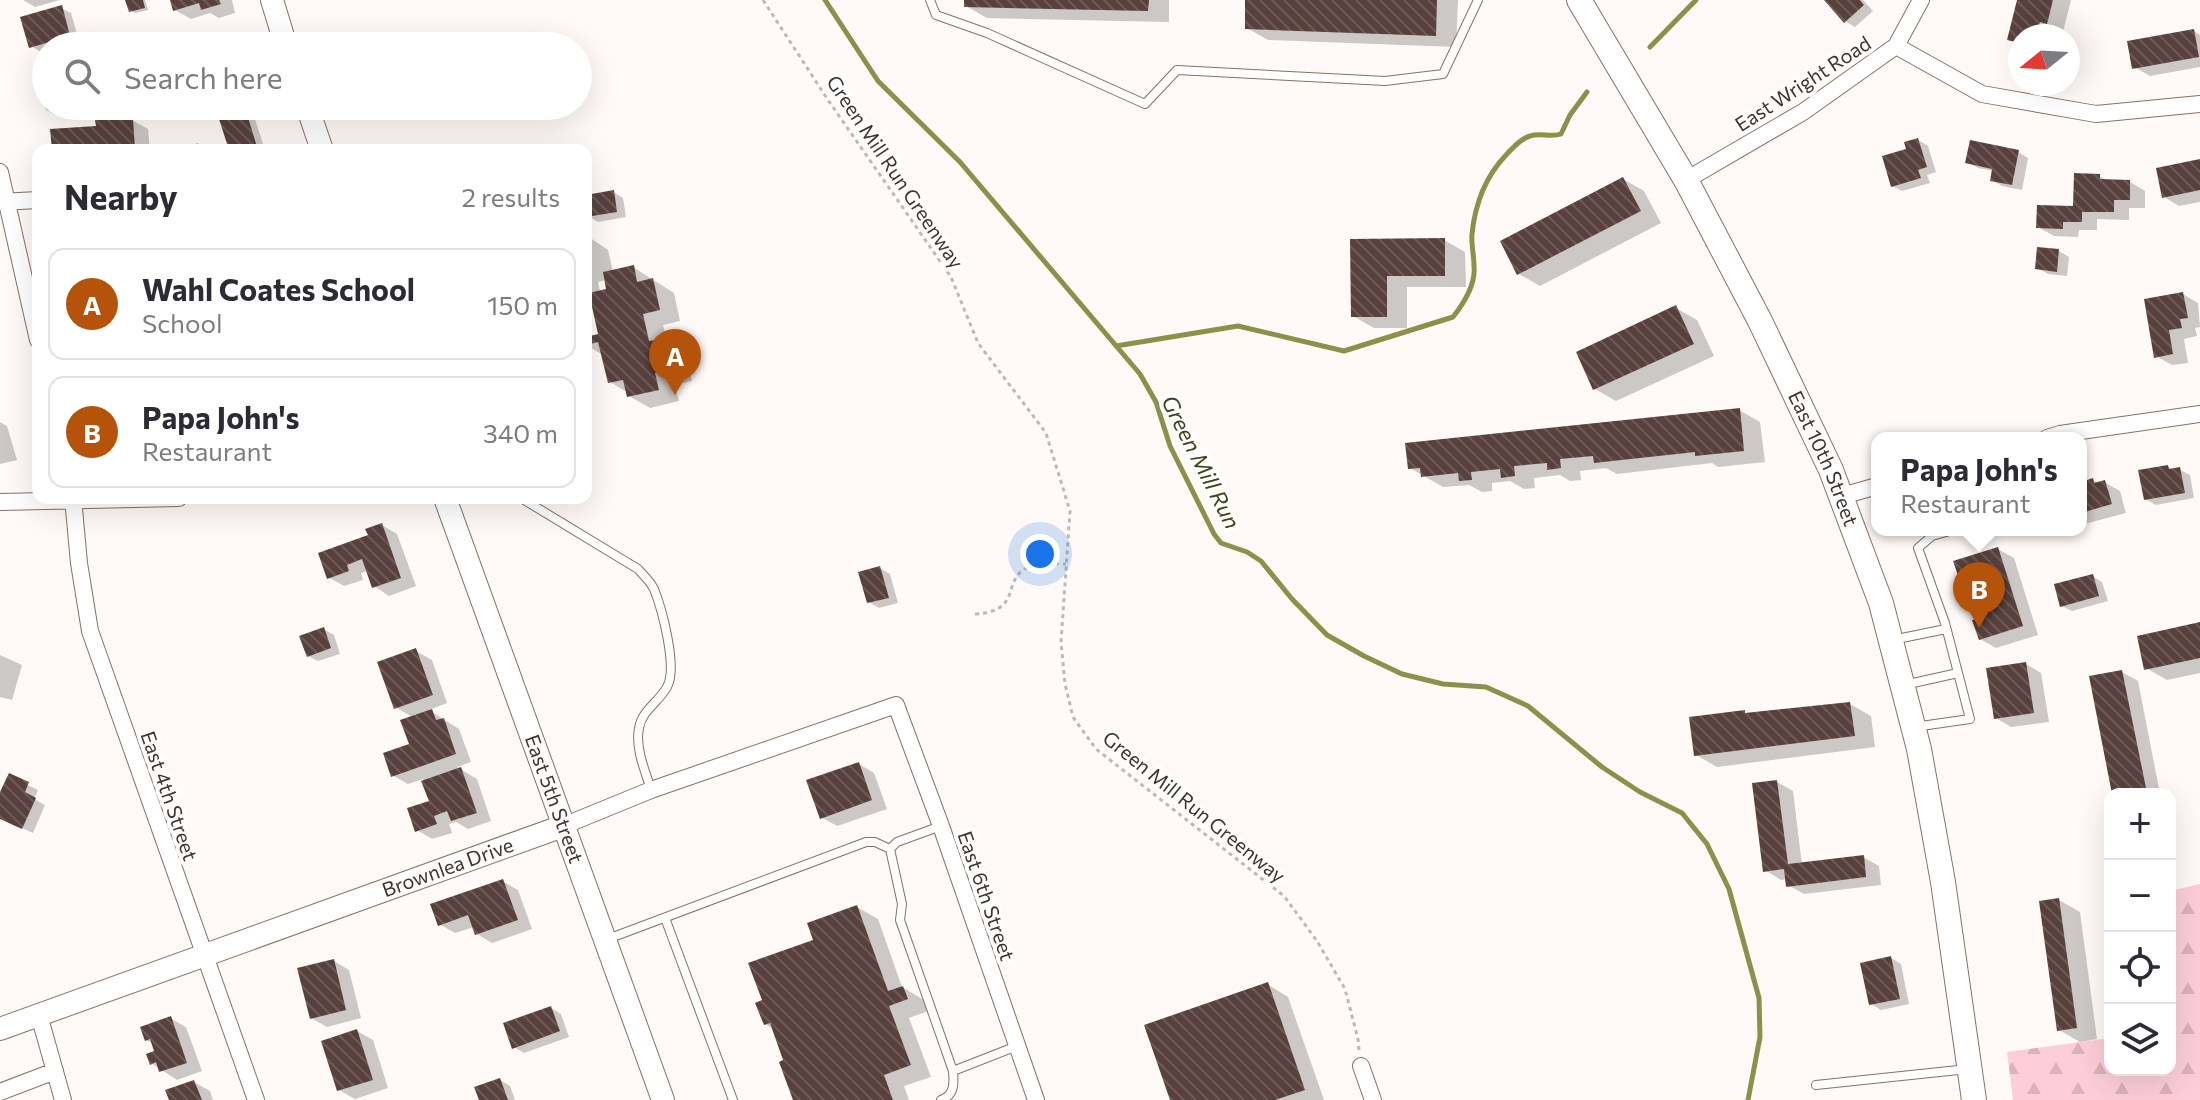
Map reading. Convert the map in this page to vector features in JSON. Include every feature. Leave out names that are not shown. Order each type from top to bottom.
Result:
[{"type":"main road","points":[[272,0],[282,32]]},
{"type":"main road","name":"East 10th Street","points":[[1579,0],[1686,180],[1797,395],[1842,496],[1881,603],[1913,727],[1943,882],[1974,1100]]},
{"type":"main road","points":[[312,120],[320,144]]},
{"type":"main road","name":"East 5th Street","points":[[450,504],[663,1100]]},
{"type":"main road","name":"Brownlea Drive","points":[[0,1029],[563,826]]},
{"type":"street","name":"East Wright Road","points":[[1686,180],[1803,112],[1896,46],[1921,0]]},
{"type":"street","points":[[1896,46],[1982,94],[2096,114],[2200,104]]},
{"type":"street","points":[[0,172],[4,202],[32,316]]},
{"type":"street","points":[[4,202],[32,200]]},
{"type":"street","points":[[2074,432],[2200,414]]},
{"type":"street","points":[[1842,496],[1871,488]]},
{"type":"street","points":[[0,502],[32,501]]},
{"type":"street","name":"East 4th Street","points":[[73,504],[90,631],[256,1100]]},
{"type":"street","name":"Brownlea Drive","points":[[563,826],[651,790],[896,705]]},
{"type":"street","name":"East 6th Street","points":[[896,705],[1036,1100]]},
{"type":"street","points":[[39,1015],[63,1100]]},
{"type":"street","points":[[1361,1066],[1373,1100]]},
{"type":"street","points":[[2,1100],[0,1093],[55,1071]]},
{"type":"lane","points":[[930,0],[936,15],[987,33],[1145,104],[1177,70],[1385,81],[1443,74],[1478,0]]},
{"type":"lane","points":[[531,504],[638,569],[655,591],[671,656],[667,688],[644,715],[639,728],[638,744],[651,790]]},
{"type":"lane","points":[[1913,727],[1970,719],[1946,629],[1918,548],[1932,536]]},
{"type":"lane","points":[[1891,640],[1946,629]]},
{"type":"lane","points":[[1903,685],[1958,673]]},
{"type":"lane","points":[[890,849],[897,842],[941,826]]},
{"type":"lane","points":[[605,940],[866,842],[875,842],[890,849]]},
{"type":"lane","points":[[890,849],[902,904],[900,920],[953,1071],[954,1086],[947,1098],[941,1100]]},
{"type":"lane","points":[[665,918],[733,1100]]},
{"type":"lane","points":[[953,1071],[1017,1046]]},
{"type":"lane","points":[[1816,1085],[1969,1068]]},
{"type":"path","name":"Green Mill Run Greenway","points":[[763,0],[951,277],[978,343],[1046,433],[1070,511],[1061,642],[1065,684],[1073,717],[1096,749],[1284,896],[1317,941],[1345,989],[1358,1039]]},
{"type":"path","points":[[975,614],[992,613],[1003,607],[1016,579],[1030,565],[1066,564]]},
{"type":"green space","points":[[2200,884],[2200,1100],[2013,1100],[2007,1052],[2104,1039],[2104,1076],[2176,1076],[2176,890]]},
{"type":"building","points":[[125,0],[143,0],[145,8],[129,12]]},
{"type":"building","points":[[170,0],[219,0],[221,4],[201,10],[199,3],[173,11]]},
{"type":"building","points":[[964,0],[1149,0],[1148,11],[964,7]]},
{"type":"building","points":[[1245,0],[1437,0],[1436,36],[1245,29]]},
{"type":"building","points":[[1824,0],[1860,0],[1864,5],[1844,23]]},
{"type":"building","points":[[2017,0],[2053,0],[2047,24],[2011,24]]},
{"type":"building","points":[[62,5],[69,32],[32,32],[32,47],[29,48],[20,17]]},
{"type":"building","points":[[2194,29],[2199,57],[2132,69],[2127,41]]},
{"type":"building","points":[[95,120],[133,120],[135,144],[51,144],[50,129],[96,126]]},
{"type":"building","points":[[219,120],[249,120],[256,144],[227,144]]},
{"type":"building","points":[[1918,138],[1927,167],[1918,170],[1921,178],[1891,187],[1882,156],[1906,149],[1904,142]]},
{"type":"building","points":[[1970,140],[2019,150],[2012,185],[1990,181],[1992,169],[1965,163]]},
{"type":"building","points":[[2200,159],[2200,190],[2162,198],[2156,168]]},
{"type":"building","points":[[2074,173],[2100,174],[2100,179],[2130,180],[2130,200],[2114,200],[2114,212],[2082,212],[2082,222],[2063,222],[2063,229],[2036,228],[2037,205],[2073,206]]},
{"type":"building","points":[[1623,177],[1641,211],[1517,275],[1500,241]]},
{"type":"building","points":[[614,190],[617,212],[592,216],[592,194]]},
{"type":"building","points":[[1445,238],[1445,276],[1387,276],[1387,317],[1351,317],[1350,239]]},
{"type":"building","points":[[2037,247],[2059,249],[2057,272],[2035,269]]},
{"type":"building","points":[[634,265],[637,282],[653,278],[660,310],[643,314],[649,341],[665,338],[672,369],[655,373],[659,390],[627,397],[623,380],[608,383],[598,342],[592,344],[592,336],[598,334],[592,292],[606,289],[603,272]]},
{"type":"building","points":[[2183,292],[2188,318],[2180,319],[2182,328],[2169,330],[2173,354],[2154,358],[2144,299]]},
{"type":"building","points":[[1676,305],[1694,344],[1593,390],[1576,352]]},
{"type":"building","points":[[1740,408],[1744,451],[1695,456],[1695,452],[1594,463],[1593,456],[1560,459],[1561,468],[1547,470],[1547,463],[1514,466],[1515,476],[1501,478],[1500,469],[1471,472],[1472,480],[1459,481],[1458,473],[1421,477],[1420,468],[1408,469],[1405,443]]},
{"type":"building","points":[[2168,465],[2169,469],[2180,467],[2185,493],[2144,500],[2138,470]]},
{"type":"building","points":[[2093,478],[2094,483],[2105,480],[2112,504],[2087,511],[2087,480]]},
{"type":"building","points":[[382,523],[401,578],[372,588],[362,559],[347,565],[349,571],[327,579],[318,553],[368,535],[365,529]]},
{"type":"building","points":[[1998,547],[2023,626],[1979,640],[1972,620],[1977,619],[1964,579],[1960,581],[1953,561]]},
{"type":"building","points":[[880,566],[889,598],[867,603],[858,572]]},
{"type":"building","points":[[2093,574],[2099,596],[2060,607],[2054,584]]},
{"type":"building","points":[[2200,622],[2200,658],[2144,670],[2137,636]]},
{"type":"building","points":[[324,627],[331,648],[307,657],[299,636]]},
{"type":"building","points":[[416,648],[433,695],[394,709],[377,662]]},
{"type":"building","points":[[2026,662],[2034,713],[1994,719],[1986,668]]},
{"type":"building","points":[[2122,670],[2146,788],[2111,788],[2089,676]]},
{"type":"building","points":[[1850,702],[1855,736],[1694,756],[1689,717]]},
{"type":"building","points":[[432,709],[436,720],[444,718],[456,754],[391,777],[383,753],[409,744],[400,720]]},
{"type":"building","points":[[859,762],[872,800],[820,819],[806,780]]},
{"type":"building","points":[[461,767],[477,813],[451,821],[447,811],[434,816],[437,824],[415,832],[407,808],[429,801],[421,781]]},
{"type":"building","points":[[9,773],[29,782],[25,792],[36,798],[22,829],[0,819],[0,792]]},
{"type":"building","points":[[1777,780],[1788,864],[1864,855],[1866,877],[1786,887],[1784,869],[1763,872],[1752,783]]},
{"type":"building","points":[[503,879],[518,920],[475,935],[468,915],[438,926],[430,904]]},
{"type":"building","points":[[2059,898],[2077,1028],[2057,1031],[2039,901]]},
{"type":"building","points":[[857,905],[888,991],[903,986],[908,999],[889,1006],[911,1065],[884,1075],[893,1100],[793,1100],[779,1062],[783,1060],[770,1023],[764,1025],[755,1003],[762,1000],[748,963],[813,940],[807,923]]},
{"type":"building","points":[[1891,956],[1900,999],[1869,1005],[1860,963]]},
{"type":"building","points":[[334,959],[346,1010],[310,1019],[297,968]]},
{"type":"building","points":[[1268,982],[1305,1090],[1275,1100],[1170,1100],[1144,1025]]},
{"type":"building","points":[[551,1006],[560,1031],[512,1049],[503,1023]]},
{"type":"building","points":[[171,1016],[187,1063],[159,1072],[156,1062],[150,1065],[146,1054],[154,1051],[150,1039],[145,1041],[140,1027]]},
{"type":"building","points":[[357,1029],[373,1080],[337,1091],[321,1041]]},
{"type":"building","points":[[500,1078],[508,1100],[479,1100],[474,1087]]},
{"type":"building","points":[[194,1080],[202,1100],[169,1100],[165,1090]]},
{"type":"waterway","name":"Green Mill Run","points":[[825,0],[878,81],[960,162],[1140,374],[1156,402],[1170,446],[1221,543],[1247,552],[1261,561],[1327,635],[1402,674],[1443,684],[1486,687],[1528,706],[1602,767],[1640,792],[1682,813],[1707,844],[1729,889],[1759,998],[1760,1037],[1748,1100]]},
{"type":"waterway","points":[[1650,47],[1696,0]]},
{"type":"waterway","points":[[1116,346],[1238,326],[1344,351],[1453,317],[1473,280],[1473,223],[1482,192],[1492,173],[1523,139],[1534,135],[1561,134],[1587,92]]},
{"type":"place","name":"Wahl Coates School","points":[[675,395]]},
{"type":"place","name":"Papa John's","points":[[1979,628]]}]
